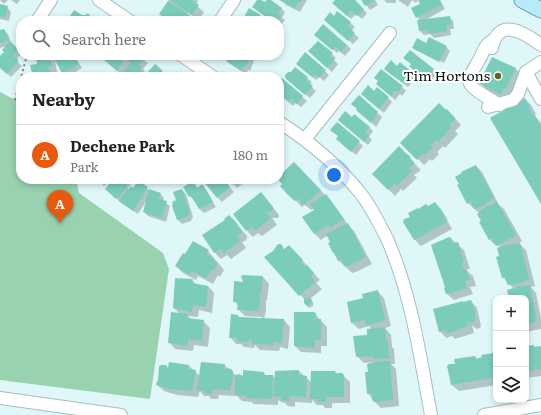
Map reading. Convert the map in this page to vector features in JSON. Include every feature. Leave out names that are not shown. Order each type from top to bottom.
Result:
[{"type":"main road","points":[[522,0],[541,10]]},
{"type":"street","points":[[40,16],[51,0]]},
{"type":"street","points":[[99,0],[123,16]]},
{"type":"street","points":[[223,16],[234,0]]},
{"type":"street","points":[[500,104],[476,90],[469,78],[482,56],[492,48],[493,40],[501,32],[512,29],[541,45]]},
{"type":"street","points":[[305,139],[390,33]]},
{"type":"street","points":[[195,60],[208,72]]},
{"type":"street","points":[[488,107],[513,100],[518,94],[526,72],[541,62]]},
{"type":"street","points":[[526,72],[541,100]]},
{"type":"street","points":[[284,125],[305,139],[339,169],[362,194],[378,220],[396,260],[409,301],[431,415]]},
{"type":"street","points":[[0,398],[122,415]]},
{"type":"street","points":[[484,415],[541,405]]},
{"type":"path","points":[[22,72],[26,60]]},
{"type":"green space","points":[[0,92],[16,100],[16,184],[77,184],[79,193],[163,253],[169,269],[150,399],[0,380]]},
{"type":"building","points":[[170,0],[191,0],[199,5],[192,15]]},
{"type":"building","points":[[257,0],[265,2],[267,0],[271,0],[282,8],[278,13],[281,16],[265,16],[252,7]]},
{"type":"building","points":[[279,0],[302,0],[300,3],[298,2],[295,8]]},
{"type":"building","points":[[335,0],[355,0],[364,9],[357,16],[351,11],[347,16],[332,3]]},
{"type":"building","points":[[361,0],[375,0],[365,6]]},
{"type":"building","points":[[418,0],[440,0],[442,5],[416,18],[411,8],[420,4]]},
{"type":"building","points":[[168,1],[191,16],[162,16],[159,14]]},
{"type":"building","points":[[0,4],[8,6],[5,17],[0,16]]},
{"type":"building","points":[[249,8],[261,16],[245,16]]},
{"type":"building","points":[[74,10],[82,15],[86,15],[87,13],[90,15],[90,16],[70,16]]},
{"type":"building","points":[[337,11],[351,22],[348,26],[355,33],[348,41],[324,20],[330,12],[334,16]]},
{"type":"building","points":[[450,16],[451,25],[446,25],[447,31],[429,34],[428,30],[419,31],[417,20]]},
{"type":"building","points":[[323,24],[347,45],[341,52],[335,47],[332,50],[314,35]]},
{"type":"building","points":[[4,29],[9,40],[0,43],[0,30]]},
{"type":"building","points":[[429,37],[447,46],[439,62],[412,48],[417,38],[426,43]]},
{"type":"building","points":[[10,41],[16,47],[16,51],[12,56],[18,60],[18,62],[7,74],[0,68],[0,56],[4,52],[2,50]]},
{"type":"building","points":[[318,41],[333,53],[330,56],[335,60],[327,68],[308,51]]},
{"type":"building","points":[[410,50],[434,69],[425,80],[409,66],[411,64],[403,58]]},
{"type":"building","points":[[305,52],[326,70],[319,78],[314,74],[312,77],[296,64]]},
{"type":"building","name":"Tim Hortons","points":[[492,57],[516,68],[501,95],[479,83]]},
{"type":"building","points":[[36,60],[50,60],[52,66],[49,67],[50,72],[32,72],[30,65],[37,64]]},
{"type":"building","points":[[55,60],[77,60],[79,64],[72,69],[61,72]]},
{"type":"building","points":[[104,60],[125,60],[117,71]]},
{"type":"building","points":[[143,60],[139,65],[142,68],[140,70],[142,72],[123,72],[131,63],[128,61]]},
{"type":"building","points":[[227,60],[249,60],[241,71],[226,61]]},
{"type":"building","points":[[391,60],[397,66],[400,62],[412,72],[403,83],[384,69]]},
{"type":"building","points":[[155,64],[163,71],[162,72],[148,72]]},
{"type":"building","points":[[295,67],[308,77],[306,80],[313,86],[305,95],[285,78],[285,75],[288,72],[291,72]]},
{"type":"building","points":[[381,69],[403,86],[398,92],[395,90],[391,96],[376,84],[378,81],[374,78]]},
{"type":"building","points":[[284,80],[303,96],[297,104],[291,99],[289,102],[284,98]]},
{"type":"building","points":[[368,85],[374,91],[377,87],[389,97],[379,109],[361,94]]},
{"type":"building","points":[[359,95],[378,112],[371,123],[351,104]]},
{"type":"building","points":[[525,98],[532,115],[534,114],[541,126],[541,204],[490,118]]},
{"type":"building","points":[[439,103],[446,110],[447,109],[455,120],[449,124],[452,127],[438,142],[436,140],[431,145],[433,147],[425,155],[423,153],[417,160],[400,143]]},
{"type":"building","points":[[345,111],[352,117],[354,114],[370,127],[365,132],[369,136],[364,142],[338,120]]},
{"type":"building","points":[[337,122],[360,141],[351,152],[336,139],[338,136],[330,130]]},
{"type":"building","points":[[399,146],[411,157],[410,158],[414,164],[409,168],[412,171],[404,179],[396,186],[394,184],[388,190],[372,174]]},
{"type":"building","points":[[294,162],[321,190],[305,204],[302,204],[299,198],[295,201],[280,186],[284,184],[284,171]]},
{"type":"building","points":[[476,165],[494,198],[475,209],[473,208],[471,201],[467,204],[457,185],[459,184],[455,177],[462,173],[461,172]]},
{"type":"building","points":[[109,184],[125,184],[127,186],[116,199],[105,189]]},
{"type":"building","points":[[136,184],[143,184],[148,187],[133,211],[119,201],[127,189],[128,190],[131,186],[133,188]]},
{"type":"building","points":[[188,184],[195,184],[197,188],[203,185],[213,202],[199,209],[183,187]]},
{"type":"building","points":[[206,184],[228,184],[230,187],[217,198]]},
{"type":"building","points":[[149,189],[161,193],[159,199],[167,201],[162,218],[143,212]]},
{"type":"building","points":[[182,189],[190,213],[188,214],[189,216],[177,220],[172,206],[172,202],[176,200],[173,192]]},
{"type":"building","points":[[261,192],[273,207],[273,210],[267,212],[271,218],[255,231],[252,227],[246,231],[233,214]]},
{"type":"building","points":[[326,194],[344,219],[330,228],[328,225],[314,234],[302,217],[314,210],[310,204]]},
{"type":"building","points":[[435,202],[443,213],[442,214],[447,222],[414,240],[403,222],[404,219],[410,217],[408,213],[426,204],[428,206]]},
{"type":"building","points":[[497,202],[516,235],[497,246],[493,241],[493,238],[489,240],[479,222],[481,221],[477,214],[488,205],[489,206]]},
{"type":"building","points":[[229,215],[242,231],[242,233],[236,235],[240,241],[224,253],[221,249],[214,253],[202,235],[225,220],[224,219]]},
{"type":"building","points":[[348,223],[366,257],[346,267],[344,266],[342,259],[338,261],[333,253],[328,243],[330,242],[326,234]]},
{"type":"building","points":[[449,237],[453,242],[451,244],[458,242],[464,262],[462,263],[464,270],[466,269],[470,280],[465,281],[467,288],[446,294],[431,245]]},
{"type":"building","points":[[193,241],[209,250],[206,254],[214,258],[213,260],[218,263],[206,278],[192,271],[190,275],[175,266]]},
{"type":"building","points":[[520,243],[529,279],[520,283],[508,285],[505,279],[506,277],[502,278],[496,257],[499,256],[497,248]]},
{"type":"building","points":[[278,244],[281,244],[283,250],[289,245],[303,260],[301,262],[305,267],[307,265],[314,273],[310,278],[311,277],[316,282],[299,296],[264,257],[273,251]]},
{"type":"building","points":[[241,276],[263,276],[258,311],[237,310],[238,302],[233,302],[234,281],[243,282]]},
{"type":"building","points":[[175,278],[193,279],[192,283],[208,286],[206,307],[193,305],[192,312],[173,308]]},
{"type":"building","points":[[530,285],[537,322],[529,324],[529,295],[508,295],[507,290]]},
{"type":"building","points":[[378,290],[385,320],[366,326],[365,320],[351,323],[347,302],[363,298],[362,294]]},
{"type":"building","points":[[308,297],[312,300],[311,304],[307,306],[304,303],[304,299]]},
{"type":"building","points":[[471,300],[475,313],[474,322],[469,323],[467,321],[468,326],[459,330],[447,333],[447,330],[439,332],[433,309]]},
{"type":"building","points":[[171,312],[188,314],[187,318],[204,320],[202,341],[188,339],[187,346],[168,343]]},
{"type":"building","points":[[294,312],[314,312],[316,313],[316,317],[314,319],[321,319],[321,340],[315,340],[315,348],[294,346]]},
{"type":"building","points":[[231,314],[238,315],[238,317],[284,319],[282,343],[274,341],[273,345],[252,344],[252,340],[249,340],[248,342],[237,341],[237,338],[229,338]]},
{"type":"building","points":[[385,327],[389,358],[373,359],[373,356],[356,357],[353,336],[367,335],[367,329]]},
{"type":"building","points":[[534,345],[534,347],[541,346],[541,369],[529,371],[529,346]]},
{"type":"building","points":[[493,353],[493,378],[451,385],[447,366],[449,364],[455,364],[454,359],[475,356],[476,359],[482,357],[481,355]]},
{"type":"building","points":[[390,361],[393,400],[374,402],[372,400],[372,395],[374,393],[367,394],[365,372],[368,372],[367,364]]},
{"type":"building","points":[[169,362],[189,365],[188,369],[196,370],[192,391],[170,389],[156,385],[158,381],[159,366],[166,365],[168,368]]},
{"type":"building","points":[[201,362],[225,364],[224,370],[226,368],[231,369],[233,371],[233,377],[230,390],[213,389],[212,394],[197,390]]},
{"type":"building","points":[[243,370],[264,372],[264,375],[273,375],[272,399],[246,398],[246,396],[235,395],[235,376],[238,374],[243,376]]},
{"type":"building","points":[[299,370],[299,375],[307,376],[306,397],[289,396],[289,401],[281,400],[281,397],[273,396],[275,371]]},
{"type":"building","points":[[311,371],[335,371],[336,374],[342,373],[344,375],[344,397],[326,397],[326,402],[317,402],[318,399],[310,399]]},
{"type":"place","name":"Tim Hortons","points":[[498,76]]},
{"type":"place","name":"Dechene Park","points":[[60,223]]}]
